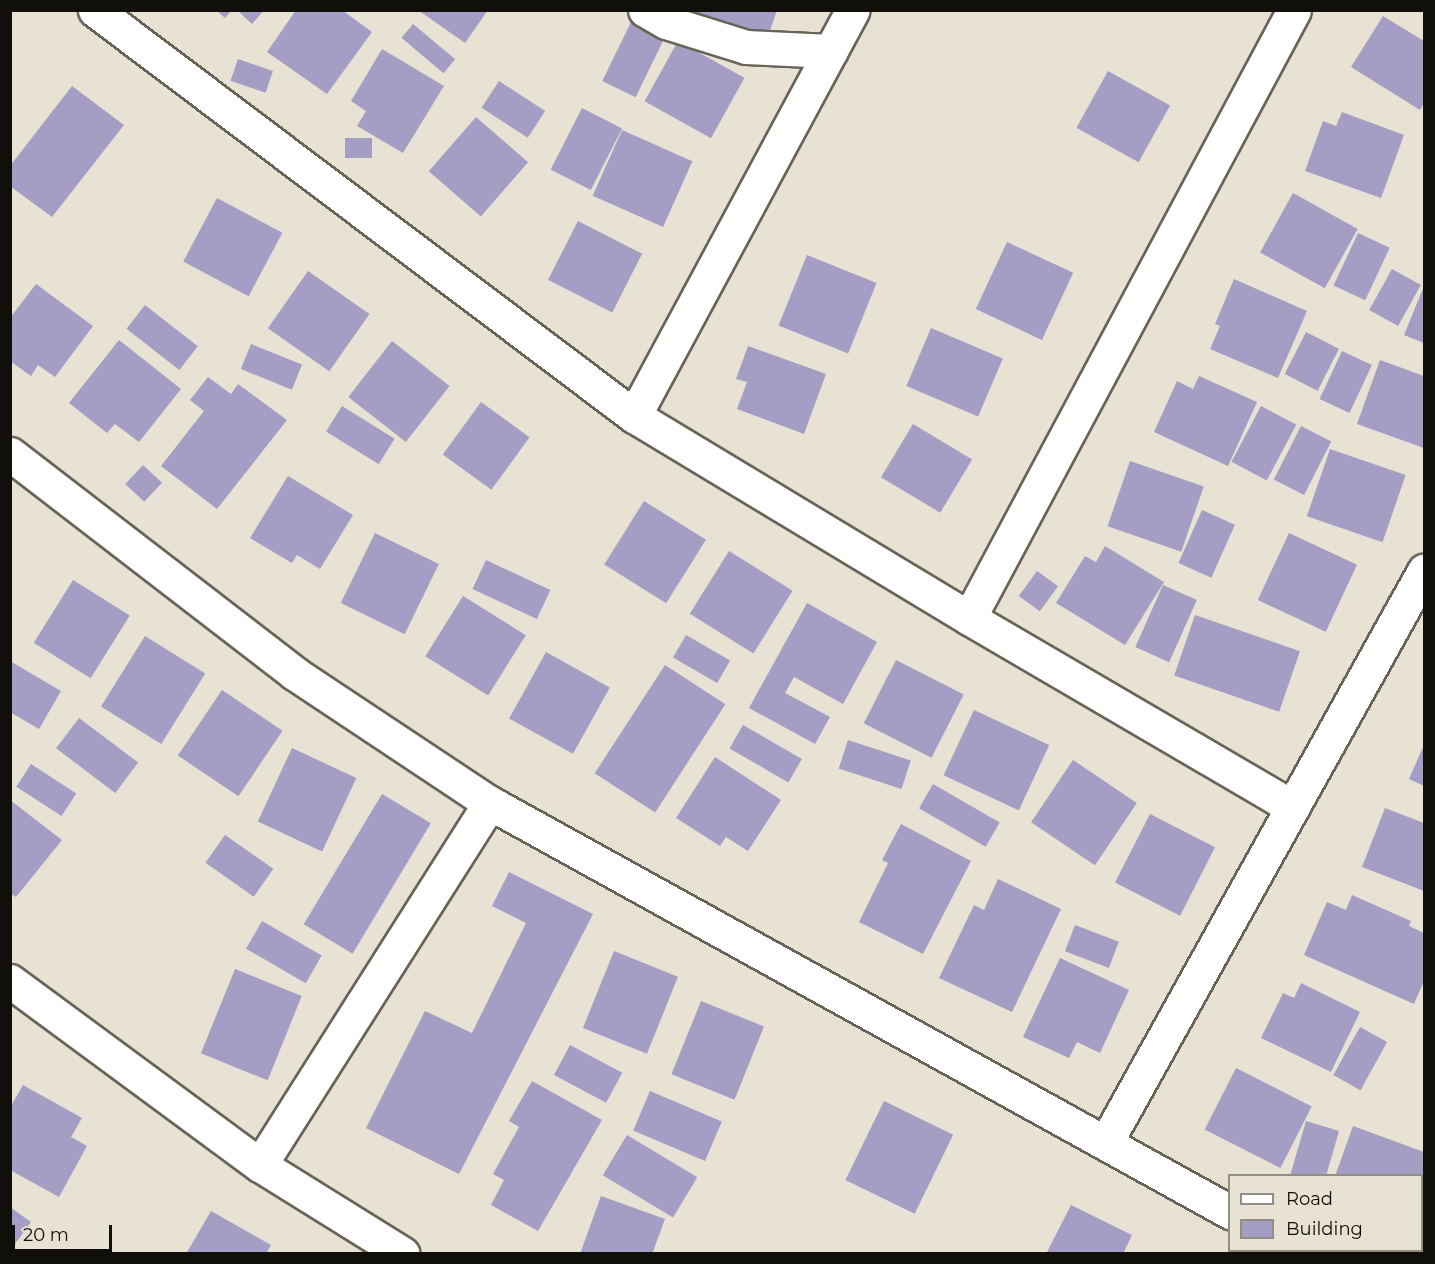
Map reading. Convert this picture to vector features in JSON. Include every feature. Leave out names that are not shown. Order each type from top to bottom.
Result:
[{"type":"street","points":[[94,10],[634,416],[969,618],[1293,807]]},
{"type":"street","points":[[645,10],[666,22],[746,47],[831,51]]},
{"type":"street","points":[[634,416],[853,10]]},
{"type":"street","points":[[969,618],[1294,10]]},
{"type":"street","points":[[10,454],[294,673],[490,803],[1228,1211]]},
{"type":"street","points":[[1106,1142],[1425,571]]},
{"type":"street","points":[[260,1165],[490,803]]},
{"type":"street","points":[[10,981],[260,1165],[402,1254]]},
{"type":"building","points":[[216,10],[232,10],[225,18]]},
{"type":"building","points":[[237,10],[264,10],[252,24]]},
{"type":"building","points":[[296,10],[342,10],[372,32],[327,94],[267,52]]},
{"type":"building","points":[[418,10],[488,10],[465,43]]},
{"type":"building","points":[[667,10],[777,10],[766,43]]},
{"type":"building","points":[[1383,16],[1424,41],[1424,103],[1420,110],[1351,67]]},
{"type":"building","points":[[633,18],[666,34],[636,97],[602,81]]},
{"type":"building","points":[[413,24],[455,59],[444,73],[401,38]]},
{"type":"building","points":[[678,41],[744,78],[711,138],[645,101]]},
{"type":"building","points":[[382,49],[444,86],[403,153],[357,126],[366,111],[351,101]]},
{"type":"building","points":[[238,59],[273,71],[265,93],[231,81]]},
{"type":"building","points":[[1108,71],[1170,105],[1139,162],[1076,128]]},
{"type":"building","points":[[499,81],[545,111],[528,138],[482,108]]},
{"type":"building","points":[[72,86],[124,125],[52,217],[10,186],[10,166]]},
{"type":"building","points":[[582,108],[622,128],[591,190],[551,169]]},
{"type":"building","points":[[1342,112],[1404,135],[1381,198],[1305,171],[1323,121],[1336,126]]},
{"type":"building","points":[[476,117],[528,162],[481,217],[429,171]]},
{"type":"building","points":[[622,130],[692,161],[663,227],[593,196]]},
{"type":"building","points":[[345,138],[372,138],[372,158],[345,158]]},
{"type":"building","points":[[1293,193],[1358,229],[1325,288],[1260,252]]},
{"type":"building","points":[[217,198],[282,233],[249,296],[183,262]]},
{"type":"building","points":[[578,221],[642,254],[612,312],[548,280]]},
{"type":"building","points":[[1358,233],[1390,248],[1365,300],[1333,286]]},
{"type":"building","points":[[1007,242],[1073,273],[1042,340],[976,309]]},
{"type":"building","points":[[807,255],[877,283],[848,354],[779,325]]},
{"type":"building","points":[[1392,269],[1421,285],[1398,326],[1369,310]]},
{"type":"building","points":[[308,271],[369,314],[329,371],[268,328]]},
{"type":"building","points":[[1234,279],[1307,311],[1278,378],[1210,349],[1220,326],[1215,324]]},
{"type":"building","points":[[36,284],[93,326],[55,377],[38,365],[31,376],[10,361],[10,318]]},
{"type":"building","points":[[1424,286],[1424,343],[1404,335]]},
{"type":"building","points":[[145,305],[198,346],[179,370],[127,329]]},
{"type":"building","points":[[931,328],[1003,358],[978,416],[906,386]]},
{"type":"building","points":[[1306,332],[1339,349],[1318,391],[1285,374]]},
{"type":"building","points":[[119,340],[181,389],[139,442],[115,424],[107,433],[69,403]]},
{"type":"building","points":[[392,341],[450,386],[406,442],[348,397]]},
{"type":"building","points":[[251,344],[302,365],[292,390],[241,369]]},
{"type":"building","points":[[748,346],[826,374],[804,434],[737,409],[747,382],[736,379]]},
{"type":"building","points":[[1342,351],[1372,365],[1350,413],[1320,399]]},
{"type":"building","points":[[1380,360],[1424,376],[1424,448],[1357,424]]},
{"type":"building","points":[[1199,376],[1257,402],[1228,466],[1154,432],[1177,381],[1193,389]]},
{"type":"building","points":[[208,377],[231,394],[238,384],[287,420],[217,509],[161,466],[204,411],[190,400]]},
{"type":"building","points":[[481,402],[530,437],[491,490],[443,455]]},
{"type":"building","points":[[342,406],[395,439],[379,464],[326,431]]},
{"type":"building","points":[[1261,406],[1296,425],[1267,480],[1231,462]]},
{"type":"building","points":[[913,424],[972,460],[940,513],[881,477]]},
{"type":"building","points":[[1301,426],[1331,441],[1304,495],[1274,479]]},
{"type":"building","points":[[1330,449],[1406,475],[1383,542],[1307,516]]},
{"type":"building","points":[[1130,461],[1204,486],[1181,552],[1108,526]]},
{"type":"building","points":[[143,465],[162,483],[144,502],[125,484]]},
{"type":"building","points":[[288,476],[353,515],[320,569],[297,555],[292,563],[250,538]]},
{"type":"building","points":[[644,501],[706,540],[666,603],[604,565]]},
{"type":"building","points":[[1202,510],[1235,525],[1211,578],[1178,563]]},
{"type":"building","points":[[375,533],[439,564],[405,634],[341,603]]},
{"type":"building","points":[[1289,533],[1357,565],[1326,632],[1258,600]]},
{"type":"building","points":[[1105,546],[1164,582],[1125,645],[1056,603],[1085,556],[1096,562]]},
{"type":"building","points":[[729,551],[793,591],[753,653],[690,614]]},
{"type":"building","points":[[486,560],[550,590],[537,619],[472,589]]},
{"type":"building","points":[[1037,571],[1058,586],[1040,611],[1019,596]]},
{"type":"building","points":[[73,580],[130,616],[91,678],[34,643]]},
{"type":"building","points":[[1163,585],[1197,600],[1169,662],[1135,647]]},
{"type":"building","points":[[463,596],[526,635],[488,695],[425,656]]},
{"type":"building","points":[[807,603],[877,642],[843,704],[794,677],[785,693],[830,717],[815,744],[749,708]]},
{"type":"building","points":[[1195,615],[1300,651],[1279,712],[1174,676]]},
{"type":"building","points":[[686,635],[730,660],[717,683],[673,658]]},
{"type":"building","points":[[145,636],[205,674],[161,744],[101,706]]},
{"type":"building","points":[[546,652],[610,687],[573,754],[509,718]]},
{"type":"building","points":[[896,660],[964,695],[931,758],[864,723]]},
{"type":"building","points":[[10,661],[61,691],[39,729],[10,712]]},
{"type":"building","points":[[665,665],[725,704],[655,812],[595,773]]},
{"type":"building","points":[[222,690],[283,731],[238,796],[178,755]]},
{"type":"building","points":[[974,710],[1049,745],[1019,810],[944,775]]},
{"type":"building","points":[[79,718],[138,763],[115,793],[56,748]]},
{"type":"building","points":[[743,725],[802,759],[788,782],[730,748]]},
{"type":"building","points":[[848,740],[911,760],[901,789],[839,769]]},
{"type":"building","points":[[1424,745],[1424,786],[1409,779]]},
{"type":"building","points":[[292,748],[356,778],[322,851],[258,821]]},
{"type":"building","points":[[715,757],[781,800],[748,851],[726,837],[720,846],[676,818]]},
{"type":"building","points":[[1073,760],[1137,803],[1095,865],[1031,822]]},
{"type":"building","points":[[31,764],[76,793],[62,816],[16,787]]},
{"type":"building","points":[[933,784],[1000,822],[986,847],[919,808]]},
{"type":"building","points":[[382,794],[431,823],[353,954],[304,924]]},
{"type":"building","points":[[10,800],[62,840],[16,897],[10,893]]},
{"type":"building","points":[[1385,808],[1424,823],[1424,891],[1362,867]]},
{"type":"building","points":[[1150,814],[1215,847],[1180,916],[1115,883]]},
{"type":"building","points":[[901,824],[971,861],[923,954],[859,922],[888,863],[882,860]]},
{"type":"building","points":[[225,835],[273,869],[254,897],[205,863]]},
{"type":"building","points":[[509,872],[593,914],[459,1174],[366,1128],[425,1011],[472,1033],[526,923],[492,906]]},
{"type":"building","points":[[998,879],[1061,909],[1012,1012],[939,978],[974,905],[984,910]]},
{"type":"building","points":[[1352,895],[1411,921],[1409,926],[1424,933],[1424,981],[1414,1004],[1304,955],[1327,902],[1346,910]]},
{"type":"building","points":[[262,921],[322,956],[306,983],[246,949]]},
{"type":"building","points":[[1075,925],[1119,942],[1109,968],[1065,951]]},
{"type":"building","points":[[614,951],[678,977],[647,1054],[583,1028]]},
{"type":"building","points":[[1060,958],[1129,990],[1100,1053],[1077,1042],[1069,1058],[1023,1037]]},
{"type":"building","points":[[235,969],[302,996],[268,1080],[201,1053]]},
{"type":"building","points":[[1301,983],[1360,1012],[1331,1072],[1261,1038],[1283,993],[1294,998]]},
{"type":"building","points":[[701,1001],[764,1026],[734,1100],[671,1074]]},
{"type":"building","points":[[1360,1027],[1387,1042],[1360,1090],[1333,1075]]},
{"type":"building","points":[[570,1045],[622,1073],[606,1103],[554,1075]]},
{"type":"building","points":[[1236,1068],[1312,1107],[1280,1168],[1205,1129]]},
{"type":"building","points":[[532,1081],[602,1120],[538,1231],[491,1205],[504,1180],[493,1174],[519,1127],[509,1121]]},
{"type":"building","points":[[23,1085],[82,1118],[71,1137],[87,1146],[59,1197],[10,1170],[10,1108]]},
{"type":"building","points":[[650,1091],[722,1121],[705,1161],[633,1131]]},
{"type":"building","points":[[884,1101],[953,1135],[915,1214],[845,1180]]},
{"type":"building","points":[[1306,1121],[1339,1131],[1327,1174],[1291,1174]]},
{"type":"building","points":[[1353,1126],[1424,1152],[1424,1238],[1423,1174],[1336,1174]]},
{"type":"building","points":[[627,1135],[697,1177],[673,1218],[603,1175]]},
{"type":"building","points":[[601,1196],[665,1219],[652,1254],[580,1254]]},
{"type":"building","points":[[1071,1205],[1132,1235],[1123,1254],[1046,1254]]},
{"type":"building","points":[[10,1207],[31,1222],[10,1251]]},
{"type":"building","points":[[211,1211],[271,1245],[266,1254],[186,1254]]}]
